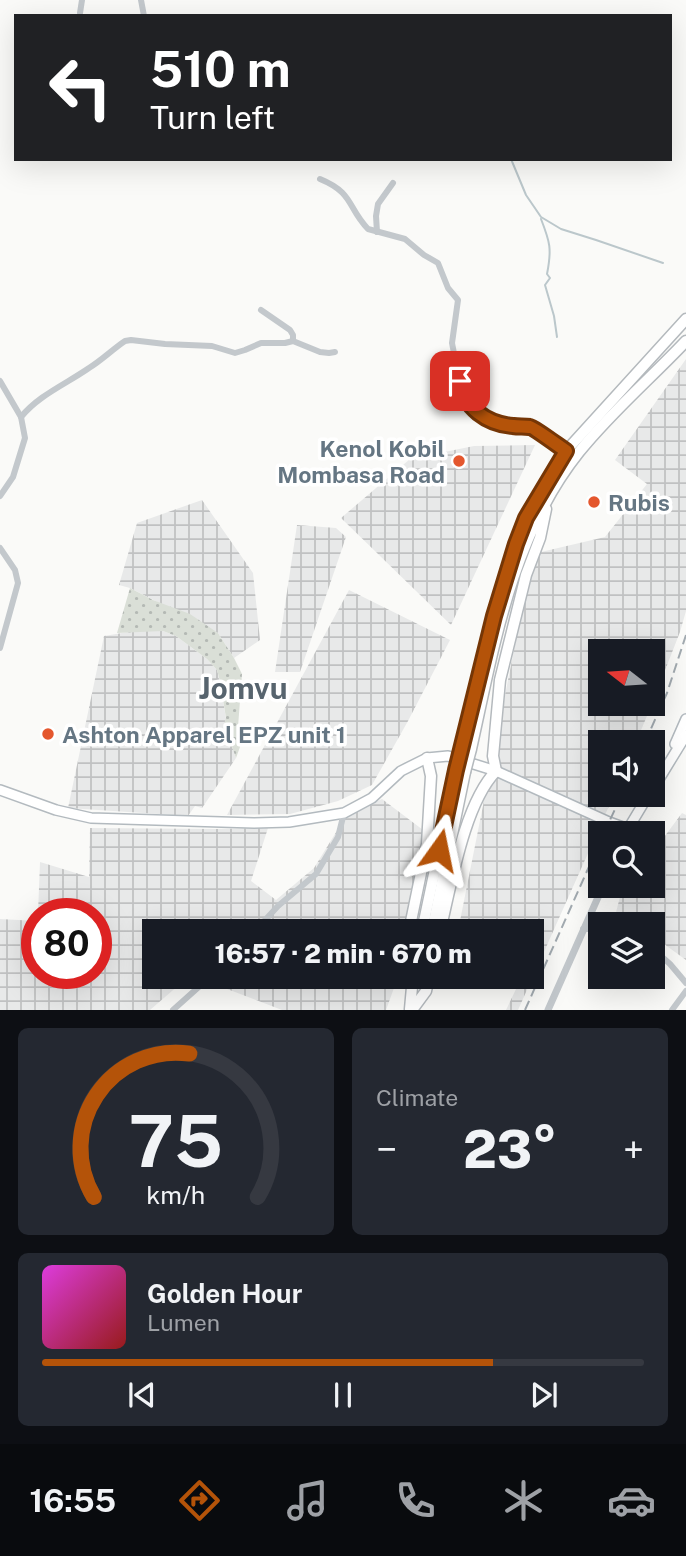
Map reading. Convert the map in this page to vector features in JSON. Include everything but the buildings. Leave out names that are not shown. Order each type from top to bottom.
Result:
[{"type":"highway","points":[[434,919],[494,616],[526,518],[566,451],[686,319]]},
{"type":"highway","points":[[425,919],[456,770],[520,556],[536,520],[579,453],[616,410],[653,377],[686,341]]},
{"type":"highway","points":[[443,919],[468,821],[483,789],[496,771],[493,756],[500,680],[526,575],[540,538],[547,502]]},
{"type":"highway","points":[[411,919],[427,844],[431,776],[427,758]]},
{"type":"highway","points":[[408,989],[410,1010]]},
{"type":"highway","points":[[410,1010],[412,989]]},
{"type":"highway","points":[[412,996],[418,989]]},
{"type":"highway","points":[[410,1010],[426,989]]},
{"type":"main road","points":[[665,769],[686,719]]},
{"type":"main road","points":[[665,769],[686,735]]},
{"type":"main road","points":[[0,790],[56,810],[97,818],[254,823],[300,821],[344,813],[372,798],[401,771],[427,758],[448,756],[496,771],[607,821]]},
{"type":"street","points":[[80,13],[82,0]]},
{"type":"street","points":[[320,179],[339,188],[365,227],[371,231],[405,239],[424,255],[438,262],[448,288],[457,297],[459,304],[453,326],[453,349],[463,396],[475,411],[503,425],[531,427],[566,451]]},
{"type":"street","points":[[377,232],[378,204],[393,183]]},
{"type":"street","points":[[261,310],[290,330],[293,341]]},
{"type":"street","points":[[21,417],[32,404],[125,341],[212,346],[235,353],[261,343],[293,341],[320,352],[335,352]]},
{"type":"street","points":[[0,382],[21,417],[25,438],[13,477],[0,496]]},
{"type":"street","points":[[0,548],[15,570],[18,583],[0,648]]},
{"type":"street","points":[[266,919],[316,874],[338,837],[344,813]]},
{"type":"street","points":[[548,1010],[597,898]]},
{"type":"street","points":[[583,929],[588,929]]},
{"type":"street","points":[[665,960],[686,983]]},
{"type":"street","points":[[173,1010],[196,989]]},
{"type":"street","points":[[672,1010],[686,991]]},
{"type":"shaded area","points":[[686,359],[686,611],[665,670],[665,639],[588,639],[588,716],[647,716],[641,730],[588,730],[588,807],[609,807],[602,821],[588,821],[588,853],[544,952],[544,919],[460,919],[517,635],[522,587],[541,552],[605,537],[647,484],[615,460]]},
{"type":"shaded area","points":[[535,445],[451,625],[341,518],[410,459],[474,446]]},
{"type":"shaded area","points":[[202,500],[253,573],[260,640],[234,658],[218,633],[119,585],[137,523]]},
{"type":"shaded area","points":[[297,525],[336,528],[346,537],[300,672],[275,672]]},
{"type":"shaded area","points":[[130,588],[190,614],[218,633],[234,658],[242,674],[238,727],[240,747],[236,758],[231,744],[219,739],[226,718],[217,670],[207,659],[176,636],[163,631],[117,633]]},
{"type":"shaded area","points":[[349,590],[450,640],[408,721],[372,785],[338,801],[290,814],[227,815]]},
{"type":"shaded area","points":[[134,631],[163,631],[176,636],[217,670],[226,719],[219,738],[231,744],[236,758],[202,808],[195,806],[188,816],[68,808],[104,636]]},
{"type":"shaded area","points":[[382,799],[435,839],[417,919],[142,919],[142,989],[174,989],[150,1010],[0,1010],[0,919],[21,920],[21,989],[112,989],[112,898],[39,898],[40,862],[89,877],[90,828],[268,828],[251,881],[276,900],[314,868],[346,816]]},
{"type":"shaded area","points":[[682,813],[686,815],[686,960],[665,945],[665,912],[616,912],[620,898],[665,898],[665,836]]},
{"type":"shaded area","points":[[227,989],[394,989],[386,1010],[282,1010]]},
{"type":"shaded area","points":[[516,989],[527,989],[518,1010],[506,1010]]},
{"type":"waterway","points":[[512,161],[526,195],[541,217],[561,229],[663,263]]},
{"type":"waterway","points":[[541,219],[550,252],[547,274],[550,278],[545,285],[557,337]]},
{"type":"railway","points":[[650,730],[667,693],[686,635]]},
{"type":"railway","points":[[610,821],[616,807]]},
{"type":"railway","points":[[525,1010],[588,869]]},
{"type":"place","name":"Kenol Kobil Mombasa Road","points":[[459,461]]},
{"type":"place","name":"Rubis","points":[[594,502]]},
{"type":"place","name":"Ashton Apparel EPZ unit 1","points":[[48,734]]},
{"type":"district","name":"Jomvu","points":[[243,688]]},
{"type":"route","points":[[439,850],[494,616],[516,544],[526,518],[566,451],[534,428],[503,425],[481,415],[463,396],[460,381]]}]
